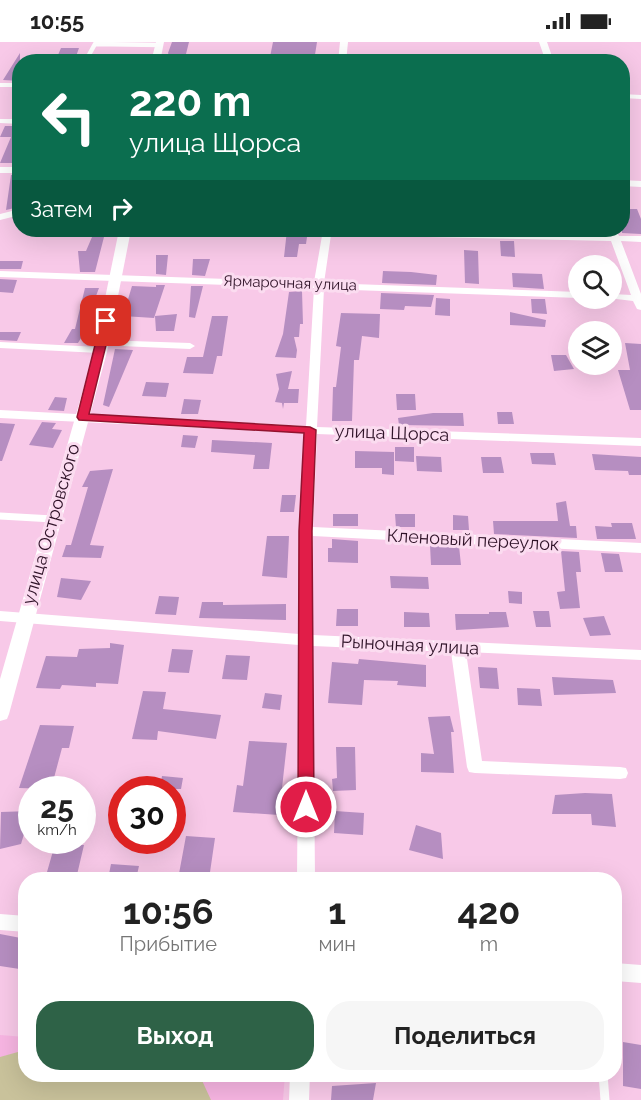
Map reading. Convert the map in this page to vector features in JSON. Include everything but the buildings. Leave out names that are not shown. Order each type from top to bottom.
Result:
[{"type":"street","name":"улица Островского","points":[[0,714],[24,617],[83,417],[117,277],[124,237]]},
{"type":"street","points":[[306,872],[306,531],[320,284],[326,237]]},
{"type":"street","points":[[614,237],[640,301]]},
{"type":"street","name":"Ярмарочная улица","points":[[0,274],[568,295]]},
{"type":"street","points":[[622,298],[640,301]]},
{"type":"street","points":[[0,345],[190,346]]},
{"type":"street","name":"улица Щорса","points":[[0,414],[310,430],[641,442]]},
{"type":"street","name":"Кленовый переулок","points":[[306,531],[641,548]]},
{"type":"street","name":"Рыночная улица","points":[[0,616],[307,640],[641,655]]},
{"type":"street","points":[[458,647],[475,767],[620,773]]},
{"type":"street","points":[[0,922],[18,923]]},
{"type":"street","points":[[622,973],[641,974]]},
{"type":"street","points":[[299,1100],[300,1082]]},
{"type":"lane","points":[[89,54],[94,44],[160,44]]},
{"type":"lane","points":[[0,516],[53,519]]},
{"type":"lane","points":[[604,1082],[605,1100]]},
{"type":"shaded area","points":[[0,1035],[18,1036],[18,1082],[284,1082],[283,1100],[0,1100]]},
{"type":"shaded area","points":[[18,1052],[18,1082],[203,1082],[211,1100],[0,1100],[0,1057]]},
{"type":"route","points":[[106,321],[83,417],[310,430],[306,531],[306,807]]}]
